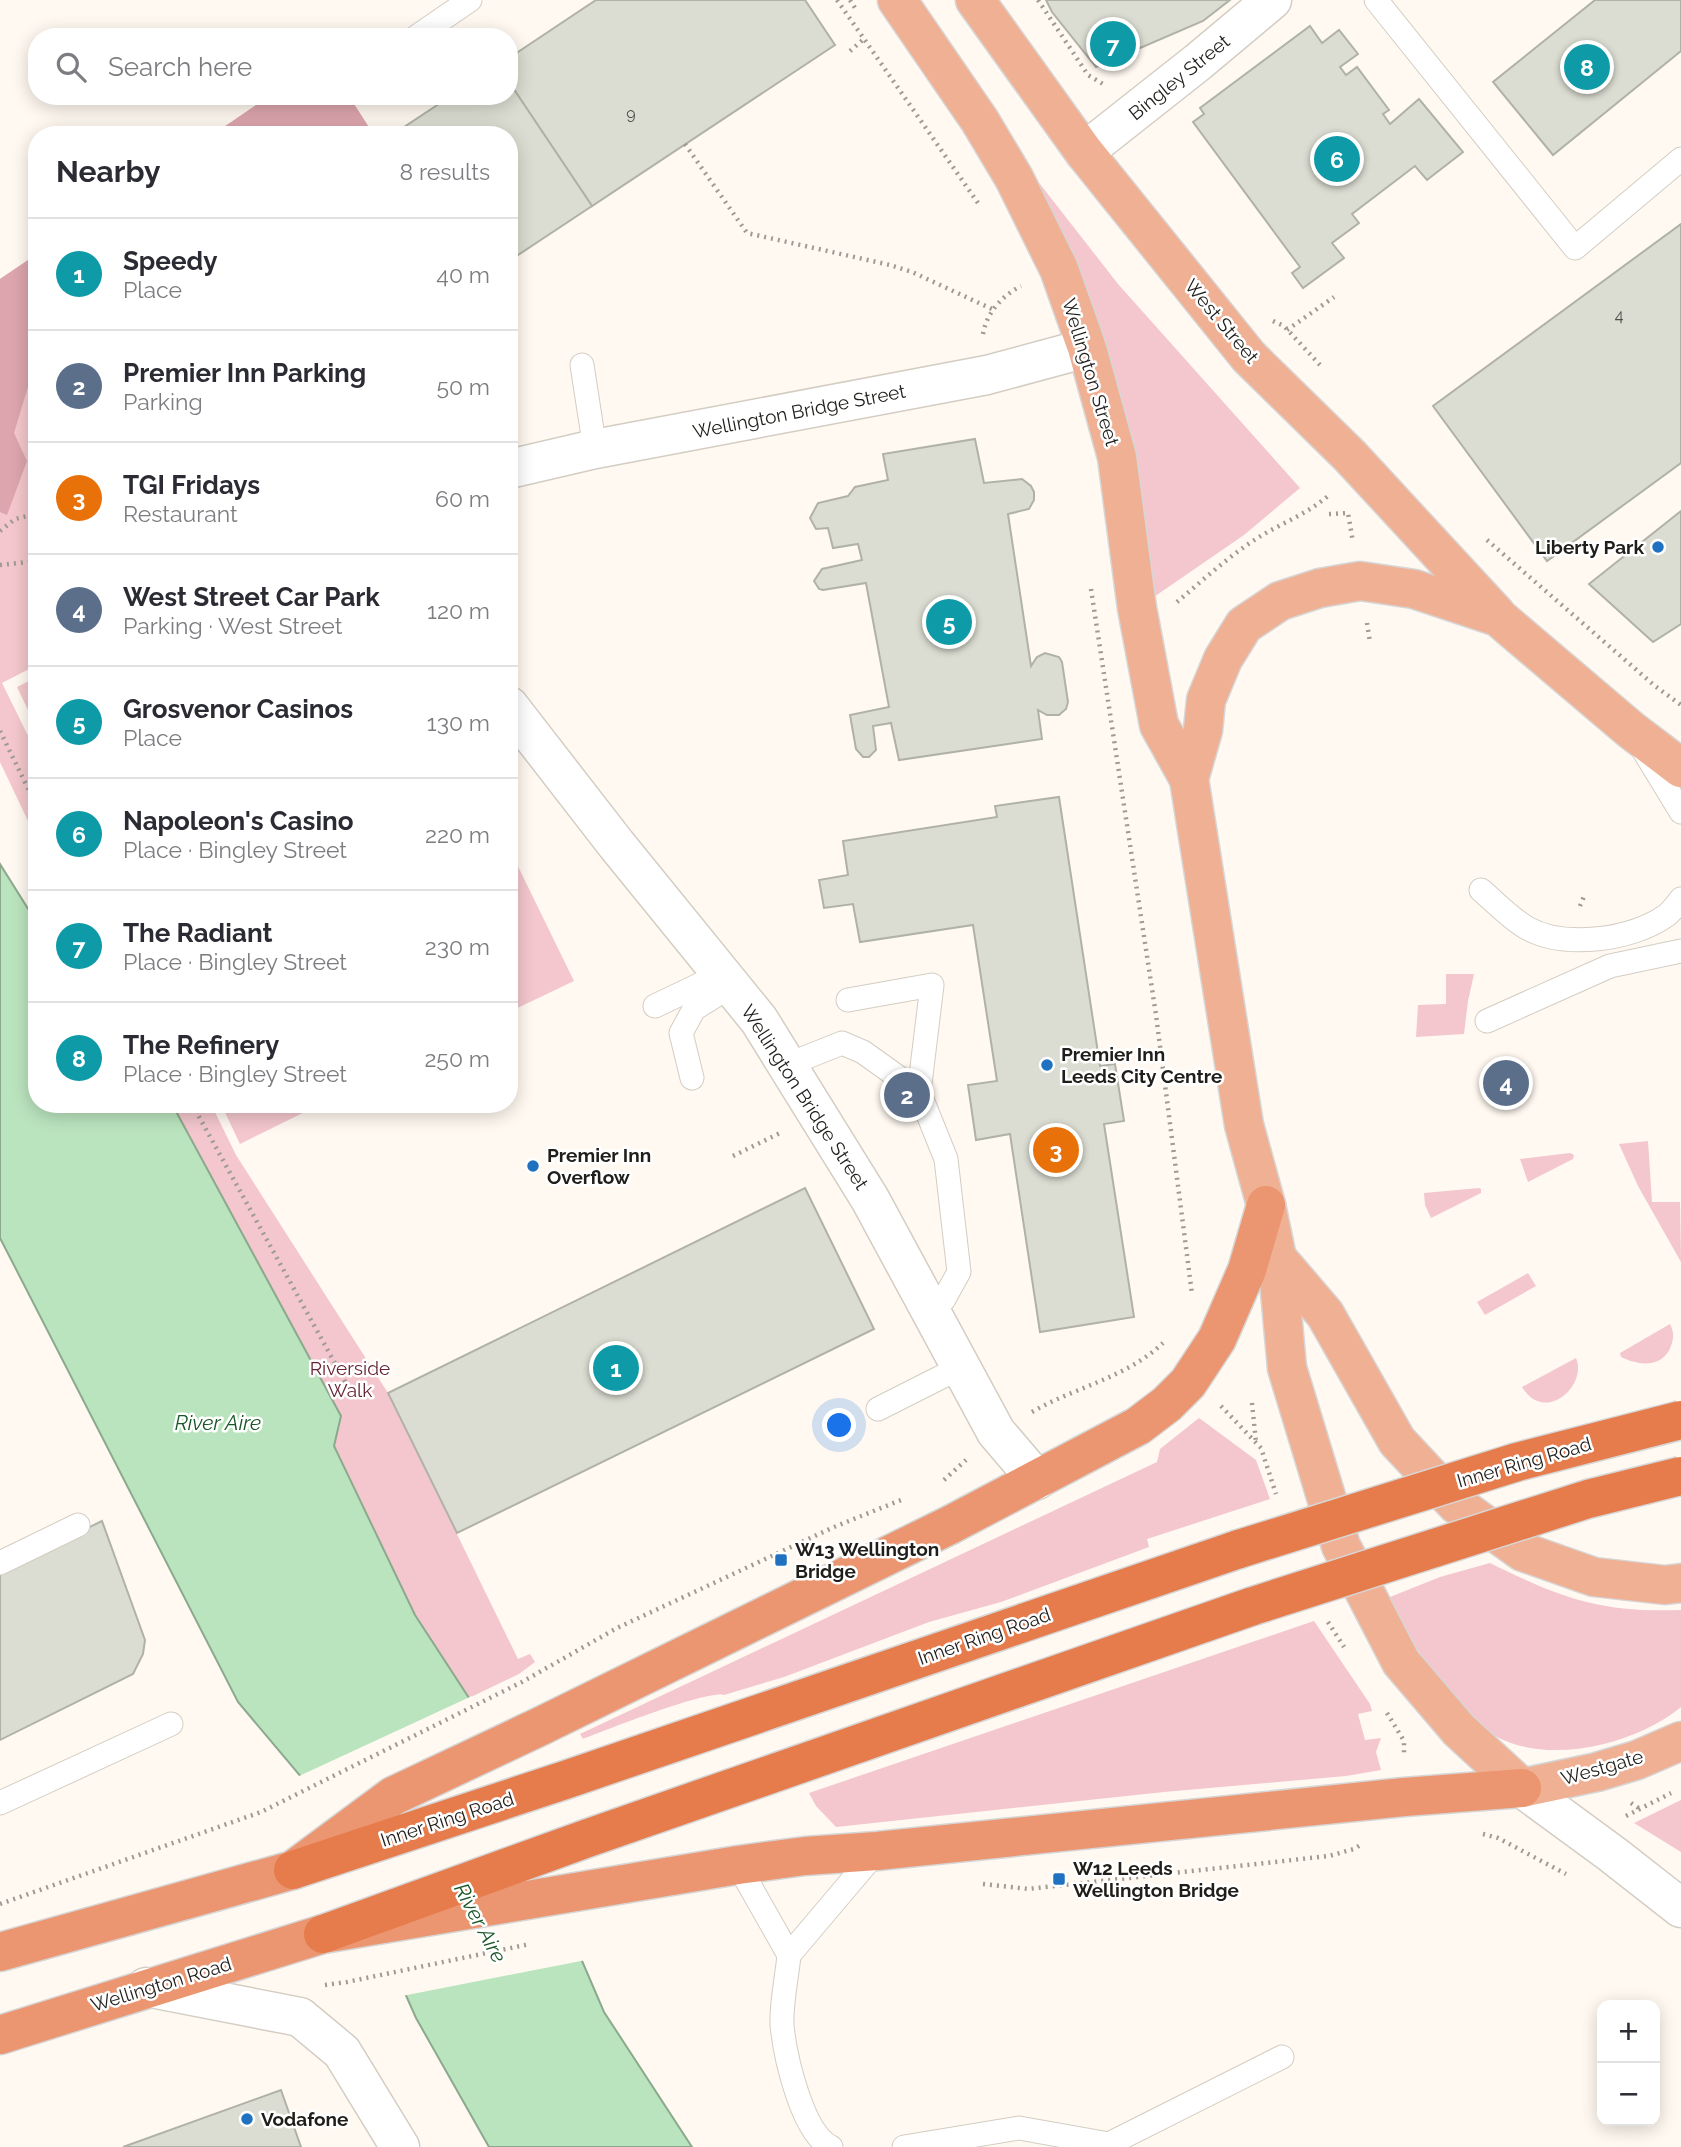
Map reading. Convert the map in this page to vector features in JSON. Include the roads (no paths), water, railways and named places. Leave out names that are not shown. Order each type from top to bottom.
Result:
[{"type":"highway","points":[[0,1952],[293,1870],[393,1796],[950,1525],[1138,1426],[1167,1404],[1188,1383],[1217,1339],[1247,1270],[1266,1205]]},
{"type":"highway","name":"Inner Ring Road","points":[[293,1870],[565,1780],[1239,1549],[1517,1462],[1681,1420]]},
{"type":"highway","points":[[323,1934],[588,1838],[1253,1606],[1588,1499],[1681,1476]]},
{"type":"highway","name":"Wellington Road","points":[[0,2035],[146,1987],[323,1934],[738,1866],[805,1856],[877,1852],[1404,1797],[1522,1788]]},
{"type":"main road","name":"Wellington Street","points":[[897,0],[980,121],[1014,178],[1059,269],[1087,348],[1117,457],[1137,608],[1159,725],[1189,779]]},
{"type":"main road","name":"West Street","points":[[975,0],[1084,152],[1249,356],[1360,467],[1498,617]]},
{"type":"main road","points":[[1522,1788],[1459,1730],[1401,1662],[1341,1546],[1287,1368],[1277,1258],[1244,1125],[1189,779],[1203,730],[1206,700],[1223,659],[1244,625],[1280,601],[1320,588],[1360,581],[1414,589],[1498,617],[1631,730],[1681,767]]},
{"type":"main road","points":[[1277,1258],[1325,1314],[1397,1441],[1456,1504],[1523,1552],[1594,1577],[1681,1583]]},
{"type":"main road","name":"Westgate","points":[[1522,1788],[1597,1772],[1637,1760],[1681,1741]]},
{"type":"street","name":"Bingley Street","points":[[1084,152],[1272,0]]},
{"type":"street","name":"Wellington Bridge Street","points":[[518,466],[987,375],[1087,348]]},
{"type":"street","name":"Wellington Bridge Street","points":[[518,718],[616,844],[760,1020],[870,1199],[996,1432],[1037,1479]]},
{"type":"street","points":[[1522,1788],[1681,1908]]},
{"type":"street","points":[[146,1987],[299,2017],[342,2052],[400,2147]]},
{"type":"lane","points":[[429,28],[470,0]]},
{"type":"lane","points":[[1376,0],[1575,248],[1681,159]]},
{"type":"lane","points":[[582,365],[595,449]]},
{"type":"lane","points":[[1631,730],[1681,812]]},
{"type":"lane","points":[[1481,890],[1528,929],[1565,940],[1627,933],[1668,915],[1681,899]]},
{"type":"lane","points":[[1487,1021],[1610,965],[1681,951]]},
{"type":"lane","points":[[655,1006],[726,980]]},
{"type":"lane","points":[[692,1078],[681,1033],[694,1009],[726,980]]},
{"type":"lane","points":[[848,1000],[932,985],[919,1092],[946,1158],[959,1272],[944,1299],[931,1314]]},
{"type":"lane","points":[[787,1065],[842,1043],[863,1052],[919,1092]]},
{"type":"lane","points":[[878,1409],[961,1367]]},
{"type":"lane","points":[[0,1563],[78,1525]]},
{"type":"lane","points":[[0,1803],[171,1724]]},
{"type":"lane","points":[[831,2147],[822,2143],[796,2096],[782,2024],[789,1955],[877,1852]]},
{"type":"lane","points":[[738,1866],[789,1955]]},
{"type":"lane","points":[[904,2147],[1019,2128],[1111,2146],[1282,2057]]},
{"type":"water","name":"River Aire","points":[[0,864],[28,909],[28,1113],[177,1113],[341,1416],[334,1446],[415,1615],[469,1698],[604,2012],[692,2147],[489,2147],[416,2018],[318,1797],[238,1702],[0,1238]]},
{"type":"place","name":"The Radiant","points":[[1113,44]]},
{"type":"place","name":"The Refinery","points":[[1587,67]]},
{"type":"place","name":"Napoleon's Casino","points":[[1337,159]]},
{"type":"place","name":"Liberty Park","points":[[1658,547]]},
{"type":"place","name":"Grosvenor Casinos","points":[[949,622]]},
{"type":"place","name":"Premier Inn Leeds City Centre","points":[[1047,1065]]},
{"type":"place","name":"West Street Car Park","points":[[1506,1083]]},
{"type":"place","name":"Premier Inn Parking","points":[[907,1095]]},
{"type":"place","name":"TGI Fridays","points":[[1056,1150]]},
{"type":"place","name":"Premier Inn Overflow","points":[[533,1166]]},
{"type":"place","name":"Speedy","points":[[616,1368]]},
{"type":"place","name":"W13 Wellington Bridge","points":[[781,1560]]},
{"type":"place","name":"W12 Leeds Wellington Bridge","points":[[1059,1879]]},
{"type":"place","name":"Vodafone","points":[[247,2119]]},
{"type":"park label","name":"Riverside Walk","points":[[350,1379]]}]
